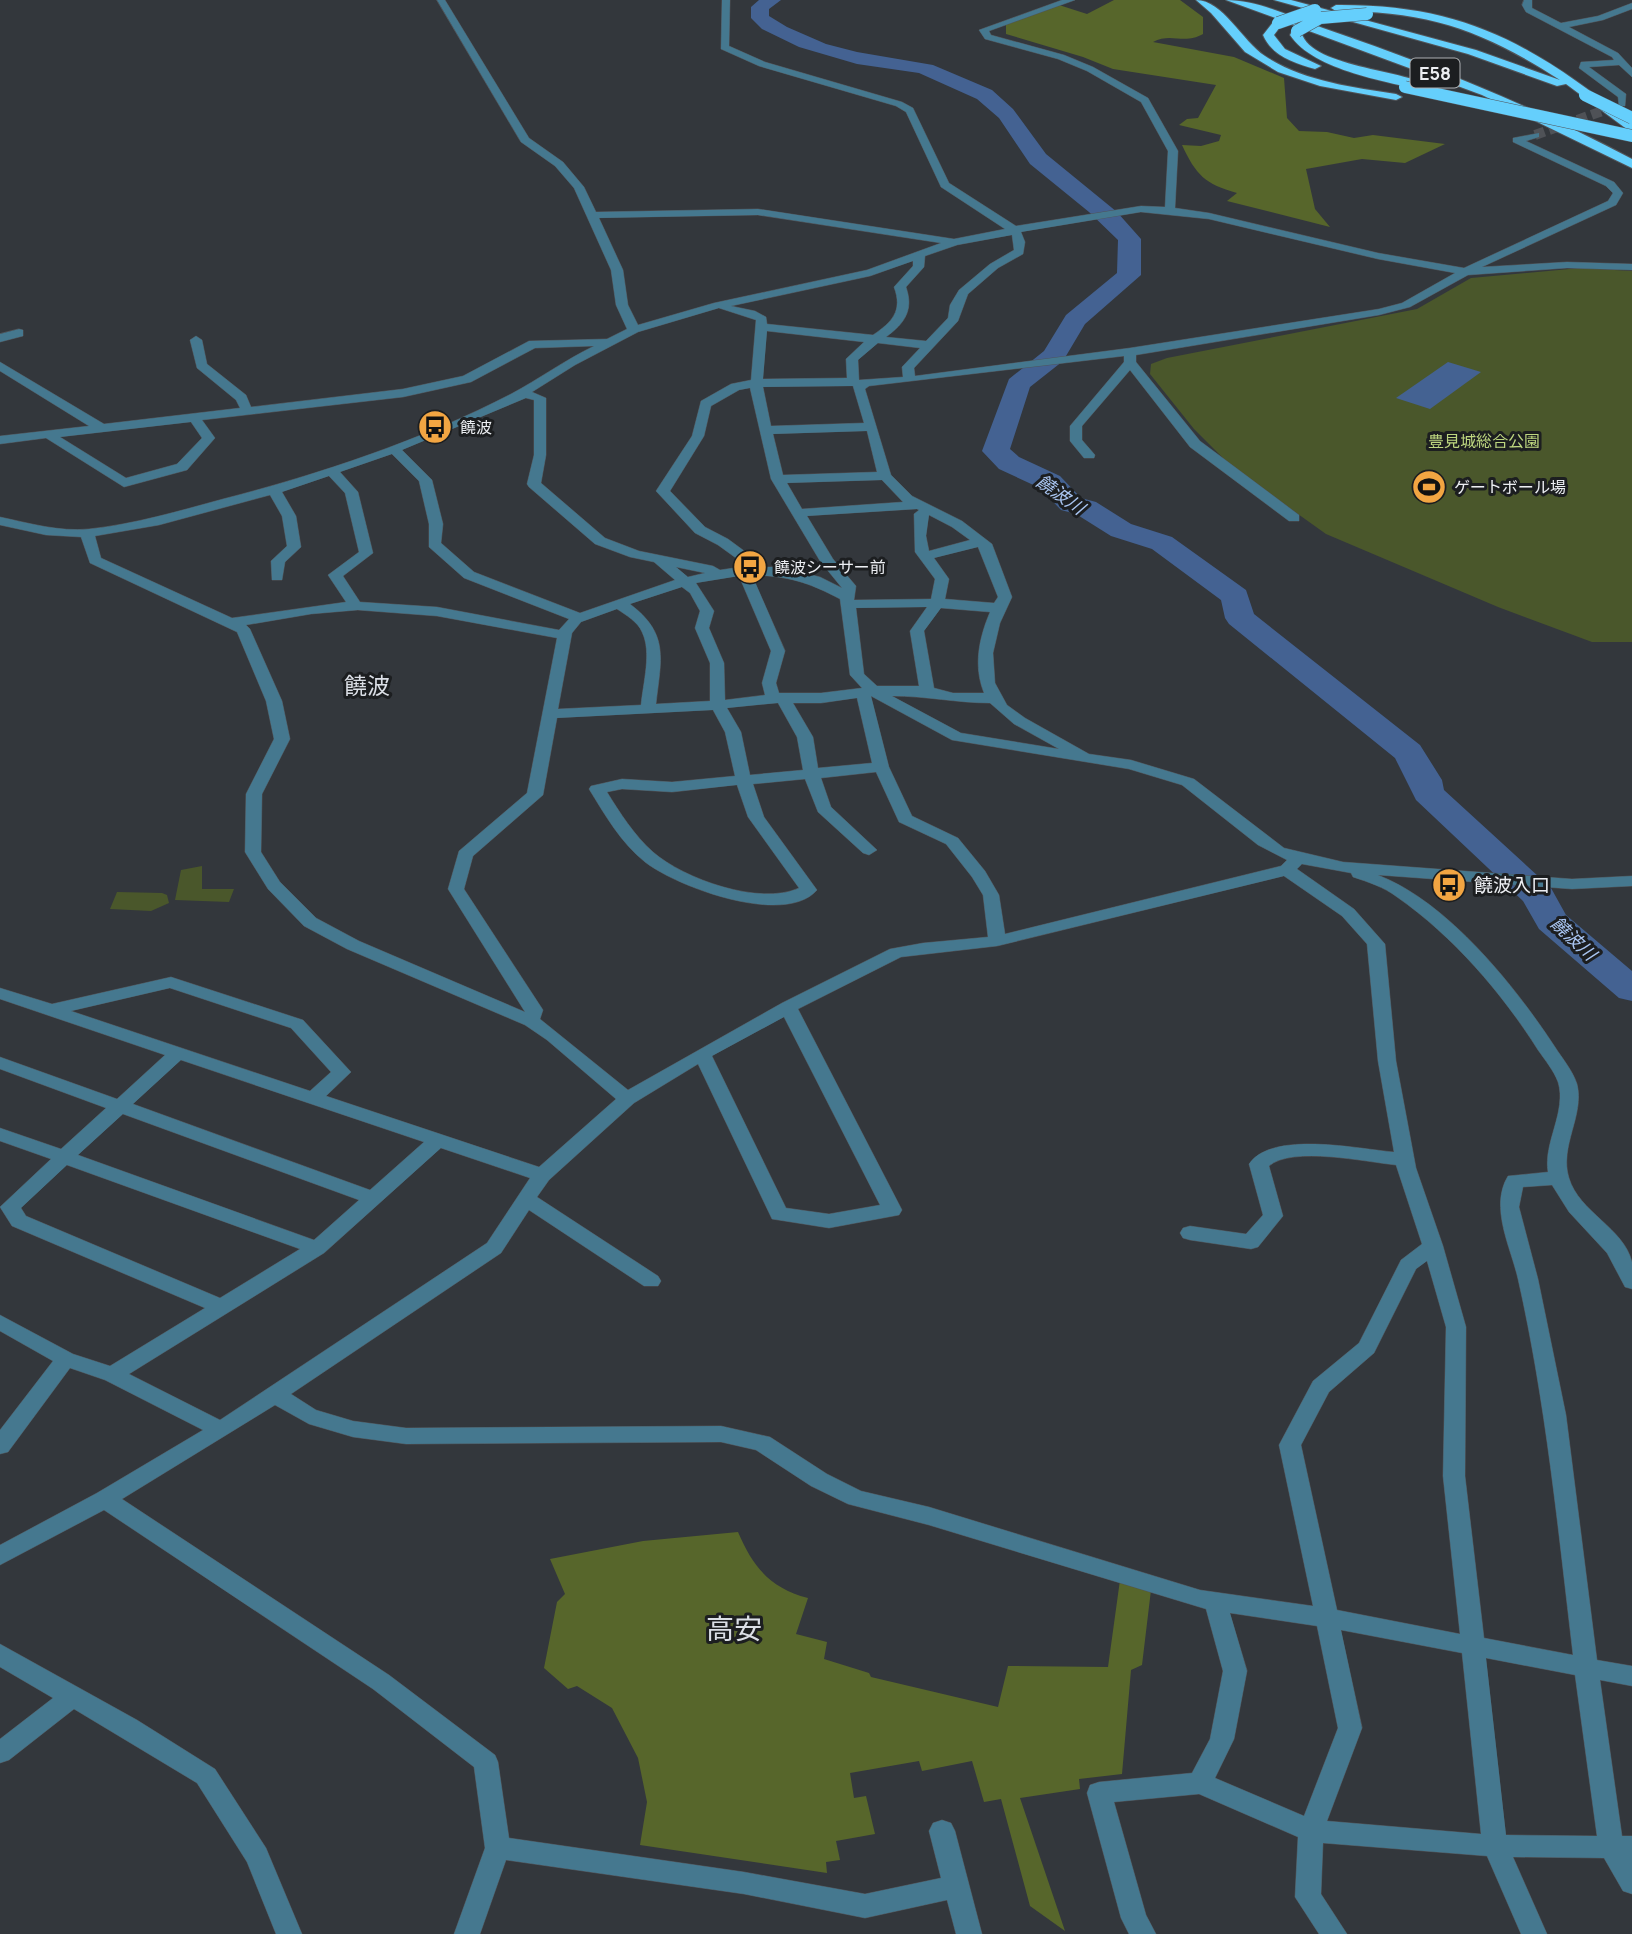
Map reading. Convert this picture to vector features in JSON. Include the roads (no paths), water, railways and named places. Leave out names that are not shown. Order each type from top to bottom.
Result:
[{"type":"highway","name":"E58","points":[[1231,0],[1391,56],[1503,100],[1582,135],[1632,164]]},
{"type":"highway","name":"E58","points":[[1254,0],[1479,79],[1560,112],[1632,148]]},
{"type":"highway","points":[[1279,0],[1500,56]]},
{"type":"highway","points":[[1205,2],[1241,43],[1275,66],[1321,82],[1401,92],[1632,136]]},
{"type":"highway","points":[[1401,92],[1290,56],[1273,45],[1269,38],[1270,30],[1278,23],[1302,13],[1336,8],[1412,10],[1476,28],[1545,62],[1632,129]]},
{"type":"highway","points":[[1632,118],[1500,56],[1463,34],[1435,24],[1367,14],[1324,18],[1306,23],[1295,36],[1298,43],[1321,56],[1486,106],[1632,164]]},
{"type":"street","points":[[442,0],[526,140],[569,174],[579,187],[617,270],[622,305],[634,330]]},
{"type":"street","points":[[726,0],[724,47],[762,64],[899,104],[910,110],[945,185],[1013,229],[1021,243],[1019,252],[994,267],[963,292],[956,304],[954,319],[908,367],[909,380]]},
{"type":"street","points":[[1071,0],[984,30],[988,37],[1061,57],[1090,69],[1145,100],[1173,151],[1170,210]]},
{"type":"street","points":[[1528,0],[1526,5],[1529,10],[1615,55],[1632,74]]},
{"type":"street","points":[[1562,26],[1600,18],[1632,6]]},
{"type":"street","points":[[1620,62],[1584,64],[1584,68],[1623,96],[1622,104]]},
{"type":"street","points":[[763,571],[723,542],[700,530],[663,491],[698,436],[705,404],[735,387],[757,383],[909,380],[1080,358],[1130,357],[1406,305],[1465,272],[1612,203],[1618,193],[1610,184],[1517,140],[1535,135]]},
{"type":"street","points":[[0,521],[46,531],[87,533],[159,521],[273,490],[394,449],[516,396],[634,330],[714,306],[870,273],[954,242],[1070,219],[1141,209],[1170,210],[1209,216],[1378,256],[1465,272],[1567,265],[1632,267]]},
{"type":"street","points":[[593,215],[758,212],[954,242]]},
{"type":"street","points":[[920,255],[918,267],[900,287],[905,298],[903,315],[895,325],[874,338],[852,359],[884,476],[898,491],[923,508],[957,524],[987,547],[1005,597],[992,618],[986,655],[989,685],[995,698],[1010,714],[1091,760]]},
{"type":"street","points":[[714,306],[762,318],[756,394],[778,480],[827,561],[849,586],[847,600],[857,675],[868,692],[881,767],[905,819],[952,841],[979,875],[991,895],[997,941]]},
{"type":"street","points":[[763,327],[929,345]]},
{"type":"street","points":[[0,338],[19,333]]},
{"type":"street","points":[[196,340],[201,365],[242,398],[246,409]]},
{"type":"street","points":[[0,440],[416,391],[467,379],[533,344],[611,341]]},
{"type":"street","points":[[1089,455],[1076,441],[1076,426],[1130,357]]},
{"type":"street","points":[[1130,357],[1195,444],[1294,518]]},
{"type":"street","points":[[0,366],[100,427]]},
{"type":"street","points":[[516,396],[527,394],[540,398],[540,455],[534,484],[600,541],[635,554],[721,572],[803,574],[828,583],[847,600],[999,608]]},
{"type":"street","points":[[49,435],[124,483],[182,467],[209,438],[194,416]]},
{"type":"street","points":[[765,430],[872,427]]},
{"type":"street","points":[[394,449],[425,480],[436,524],[434,544],[469,575],[580,618]]},
{"type":"street","points":[[331,471],[351,492],[366,553],[335,575],[356,606]]},
{"type":"street","points":[[778,480],[884,476]]},
{"type":"street","points":[[273,490],[286,503],[294,547],[278,561],[277,577]]},
{"type":"street","points":[[798,513],[923,508]]},
{"type":"street","points":[[923,508],[920,548],[940,572],[942,587],[937,603],[917,631],[927,691]]},
{"type":"street","points":[[87,533],[95,560],[243,629],[274,701],[282,738],[254,794],[253,852],[274,885],[310,922],[354,945],[531,1021],[553,1036],[627,1099]]},
{"type":"street","points":[[925,556],[981,542]]},
{"type":"street","points":[[659,559],[696,591],[707,611],[702,628],[717,663],[718,705],[733,732],[743,779],[756,817],[809,890],[799,898],[730,896],[669,869],[647,855],[620,827],[597,789],[622,784],[672,786],[743,779],[811,772],[881,767]]},
{"type":"street","points":[[531,1021],[534,1010],[456,889],[465,854],[535,794],[565,636],[576,619],[685,580],[721,572]]},
{"type":"street","points":[[744,572],[779,651],[769,683],[805,737],[811,772],[824,809],[869,850]]},
{"type":"street","points":[[620,604],[640,619],[650,633],[652,670],[648,708]]},
{"type":"street","points":[[231,623],[356,606],[431,610],[491,618],[565,636]]},
{"type":"street","points":[[552,714],[718,705],[778,698],[821,698],[868,692],[927,691],[953,698],[995,698]]},
{"type":"street","points":[[868,692],[957,737],[1131,765],[1188,782],[1278,851],[1371,934],[1376,944],[1387,1061],[1405,1160],[1456,1327],[1454,1476],[1494,1846],[1534,1934]]},
{"type":"street","points":[[1,1555],[105,1499],[221,1430],[494,1248],[542,1175],[627,1099],[788,1007],[896,953],[997,941],[1293,864],[1572,884],[1625,882]]},
{"type":"street","points":[[1343,867],[1401,891]]},
{"type":"street","points":[[1416,873],[1396,883],[1401,891],[1474,959],[1511,1000],[1567,1083],[1569,1114],[1558,1143],[1559,1178],[1574,1203],[1615,1249],[1632,1282]]},
{"type":"street","points":[[52,1011],[171,982],[297,1024],[342,1072],[313,1098]]},
{"type":"street","points":[[0,993],[542,1175]]},
{"type":"street","points":[[702,1054],[779,1214],[829,1221],[892,1210],[788,1007]]},
{"type":"street","points":[[177,1054],[10,1207],[19,1221],[222,1307]]},
{"type":"street","points":[[0,1063],[373,1198]]},
{"type":"street","points":[[0,1134],[317,1248]]},
{"type":"street","points":[[112,1375],[317,1248],[439,1139]]},
{"type":"street","points":[[1190,1233],[1251,1242],[1273,1216],[1259,1164],[1271,1154],[1309,1150],[1405,1160]]},
{"type":"street","points":[[1559,1178],[1515,1181],[1509,1207],[1528,1279],[1555,1415],[1586,1666],[1622,1846],[1632,1883]]},
{"type":"street","points":[[526,1199],[651,1281]]},
{"type":"street","points":[[1334,1934],[1308,1897],[1311,1831],[1350,1728],[1290,1446],[1321,1387],[1367,1348],[1408,1265],[1433,1246]]},
{"type":"street","points":[[0,1322],[66,1359],[112,1375],[221,1430]]},
{"type":"street","points":[[0,1446],[66,1359]]},
{"type":"street","points":[[276,1395],[309,1416],[353,1429],[406,1436],[721,1434],[762,1443],[819,1480],[856,1498],[929,1517],[1200,1599],[1328,1618],[1632,1676]]},
{"type":"street","points":[[105,1499],[381,1682],[485,1762],[498,1848],[467,1934]]},
{"type":"street","points":[[1200,1783],[1222,1739],[1235,1671],[1215,1601]]},
{"type":"street","points":[[0,1654],[128,1727],[206,1776],[257,1856],[289,1934]]},
{"type":"street","points":[[0,1753],[72,1696]]},
{"type":"street","points":[[1143,1934],[1134,1917],[1099,1793],[1200,1783],[1311,1831],[1494,1846],[1622,1846]]},
{"type":"street","points":[[942,1831],[969,1934]]},
{"type":"street","points":[[498,1848],[744,1884],[865,1906],[957,1886]]},
{"type":"water","points":[[1448,362],[1481,372],[1430,409],[1396,398]]},
{"type":"waterway","name":"饒波川","points":[[772,0],[760,7],[760,18],[793,37],[820,48],[866,60],[926,69],[985,95],[1006,114],[1038,159],[1109,217],[1130,239],[1129,275],[1075,320],[1054,356],[1018,384],[996,451],[1009,463],[1050,482],[1071,504],[1086,508],[1121,530],[1162,543],[1235,596],[1240,618],[1408,752],[1425,780],[1428,793],[1538,896],[1552,921],[1632,990]]},
{"type":"tunnel","points":[[1535,135],[1622,104]]},
{"type":"place","name":"饒波","points":[[435,427]]},
{"type":"place","name":"ゲートボール場","points":[[1429,487]]},
{"type":"place","name":"饒波シーサー前","points":[[750,567]]},
{"type":"place","name":"饒波入口","points":[[1449,885]]},
{"type":"district","name":"饒波","points":[[367,685]]},
{"type":"district","name":"高安","points":[[734,1628]]},
{"type":"park label","name":"豊見城総合公園","points":[[1484,441]]}]
